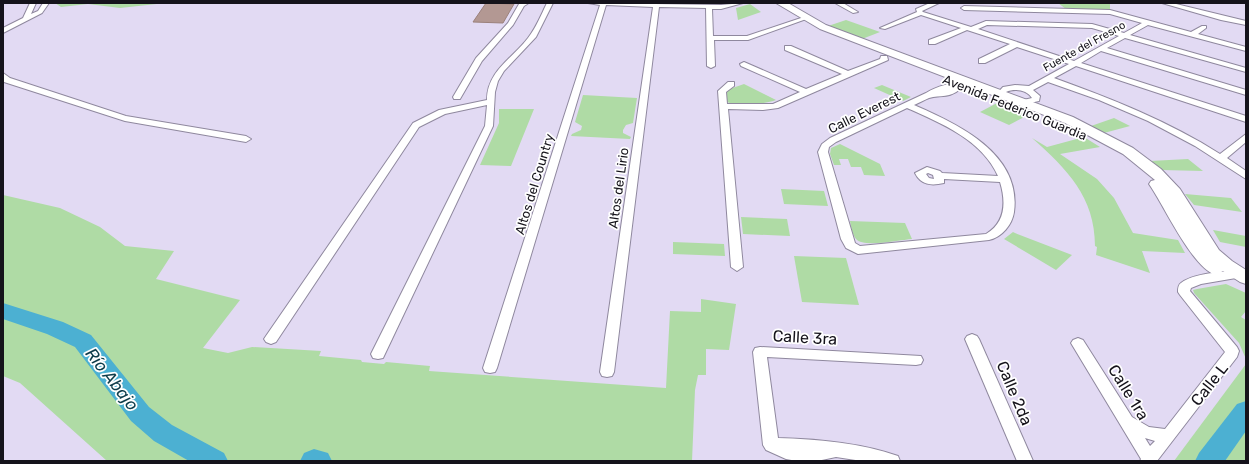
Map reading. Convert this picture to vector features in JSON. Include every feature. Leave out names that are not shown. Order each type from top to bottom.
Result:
[{"type":"street","points":[[26,18],[33,3]]},
{"type":"street","points":[[3,31],[40,12],[46,3]]},
{"type":"street","points":[[457,97],[479,60],[511,24],[521,6],[526,3]]},
{"type":"street","points":[[378,354],[489,126],[491,120],[491,89],[496,76],[506,63],[531,39],[550,3]]},
{"type":"street","points":[[591,3],[603,5],[656,7],[721,6],[740,3]]},
{"type":"street","name":"Avenida Federico Guardia","points":[[781,3],[823,27],[869,46],[888,56],[960,83],[1000,96],[1073,128],[1141,165],[1162,192],[1197,251],[1206,260],[1237,276],[1246,288]]},
{"type":"street","points":[[838,3],[855,12]]},
{"type":"street","points":[[921,13],[918,10],[936,3]]},
{"type":"street","points":[[1165,3],[1216,17],[1246,23]]},
{"type":"street","name":"Altos del Country","points":[[490,368],[603,5]]},
{"type":"street","points":[[709,6],[711,66]]},
{"type":"street","name":"Altos del Lirio","points":[[607,372],[656,7]]},
{"type":"street","points":[[964,8],[1103,12],[1148,22],[1246,49]]},
{"type":"street","points":[[1137,20],[1149,12]]},
{"type":"street","points":[[1231,20],[1236,12]]},
{"type":"street","points":[[883,28],[921,13],[1246,119]]},
{"type":"street","points":[[710,38],[748,38],[806,18]]},
{"type":"street","name":"Fuente del Fresno","points":[[1017,103],[1036,99],[1032,91],[1048,79],[1148,22]]},
{"type":"street","points":[[932,42],[986,23],[1092,26],[1246,70]]},
{"type":"street","points":[[1192,34],[1204,27]]},
{"type":"street","points":[[982,61],[1016,44]]},
{"type":"street","points":[[788,48],[849,74]]},
{"type":"street","points":[[1101,49],[1246,93]]},
{"type":"street","points":[[723,106],[769,107],[870,64],[880,62],[888,56]]},
{"type":"street","points":[[744,64],[806,92]]},
{"type":"street","points":[[3,75],[7,80],[125,118],[246,139]]},
{"type":"street","points":[[1048,79],[1118,104],[1148,117],[1188,137],[1246,176]]},
{"type":"street","name":"Calle Everest","points":[[960,83],[956,89],[950,93],[941,96],[929,95],[833,140],[825,146],[823,152],[847,239],[850,245],[858,250],[989,237],[1000,231],[1006,221],[1009,211],[1009,192],[1005,178]]},
{"type":"street","points":[[730,84],[722,91],[737,267]]},
{"type":"street","points":[[1000,96],[1005,88],[1020,88],[1032,91]]},
{"type":"street","points":[[271,339],[416,125],[427,117],[447,109],[490,102]]},
{"type":"street","points":[[907,106],[961,130],[986,151],[995,161],[1005,178]]},
{"type":"street","points":[[1221,158],[1246,137]]},
{"type":"street","points":[[940,176],[1005,178]]},
{"type":"street","name":"Calle L","points":[[1149,460],[1230,357],[1232,351],[1184,292],[1185,286],[1199,280],[1237,276]]},
{"type":"street","name":"Calle 2da","points":[[972,339],[1025,461]]},
{"type":"street","name":"Calle 1ra","points":[[1078,343],[1125,418],[1149,460]]},
{"type":"street","name":"Calle 3ra","points":[[892,461],[838,450],[808,456],[789,454],[771,444],[760,352],[916,360]]},
{"type":"street","points":[[1125,418],[1134,426],[1146,432],[1159,436],[1169,435]]},
{"type":"green space","points":[[55,3],[166,3],[120,8],[88,4],[61,7]]},
{"type":"green space","points":[[1058,3],[1110,3],[1110,10],[1066,9]]},
{"type":"green space","points":[[750,4],[761,12],[738,20],[736,8]]},
{"type":"green space","points":[[846,20],[880,32],[862,39],[828,26]]},
{"type":"green space","points":[[744,84],[776,100],[752,104],[732,104],[727,102],[727,90]]},
{"type":"green space","points":[[882,85],[911,97],[903,101],[874,88]]},
{"type":"green space","points":[[583,95],[637,98],[633,123],[626,125],[623,130],[623,133],[631,137],[630,139],[571,136],[572,134],[581,130],[582,126],[575,122]]},
{"type":"green space","points":[[999,102],[1030,114],[1009,125],[980,112]]},
{"type":"green space","points":[[499,109],[534,109],[511,166],[480,165],[499,123]]},
{"type":"green space","points":[[1114,118],[1130,126],[1104,133],[1091,126]]},
{"type":"green space","points":[[1084,137],[1100,147],[1060,154],[1097,179],[1114,198],[1133,233],[1178,240],[1185,253],[1142,251],[1150,273],[1096,255],[1097,247],[1095,246],[1094,229],[1090,213],[1077,185],[1057,161],[1032,138],[1047,147]]},
{"type":"green space","points":[[840,144],[880,164],[885,176],[864,175],[861,167],[851,167],[848,159],[839,159],[841,165],[834,165],[830,154],[831,148]]},
{"type":"green space","points":[[1188,159],[1203,171],[1161,170],[1150,161]]},
{"type":"green space","points":[[781,189],[824,191],[828,206],[784,204]]},
{"type":"green space","points":[[1185,194],[1231,198],[1242,212],[1194,205]]},
{"type":"green space","points":[[3,195],[60,208],[100,227],[125,246],[174,251],[156,279],[240,300],[203,348],[228,353],[252,347],[321,351],[319,356],[384,364],[386,362],[430,366],[429,371],[666,388],[670,311],[701,312],[701,299],[736,304],[729,350],[706,349],[706,375],[698,375],[695,390],[692,461],[107,461],[20,383],[3,376]]},
{"type":"green space","points":[[741,217],[787,219],[790,236],[743,234]]},
{"type":"green space","points":[[850,221],[905,223],[912,239],[874,243],[860,242],[854,235]]},
{"type":"green space","points":[[1213,230],[1246,236],[1246,247],[1220,242]]},
{"type":"green space","points":[[1013,232],[1072,255],[1056,270],[1004,239]]},
{"type":"green space","points":[[673,242],[724,244],[725,256],[673,254]]},
{"type":"green space","points":[[794,256],[846,258],[859,305],[802,302]]},
{"type":"green space","points":[[1226,284],[1246,293],[1246,311],[1241,317],[1246,320],[1246,359],[1239,343],[1194,293],[1193,290]]},
{"type":"green space","points":[[1246,364],[1246,461],[1174,461]]},
{"type":"building","points":[[486,3],[514,4],[503,23],[473,22]]},
{"type":"waterway","name":"Río Abajo","points":[[3,311],[55,328],[83,341],[140,414],[163,433],[214,461]]},
{"type":"waterway","name":"Río Abajo","points":[[1209,461],[1246,411]]}]
